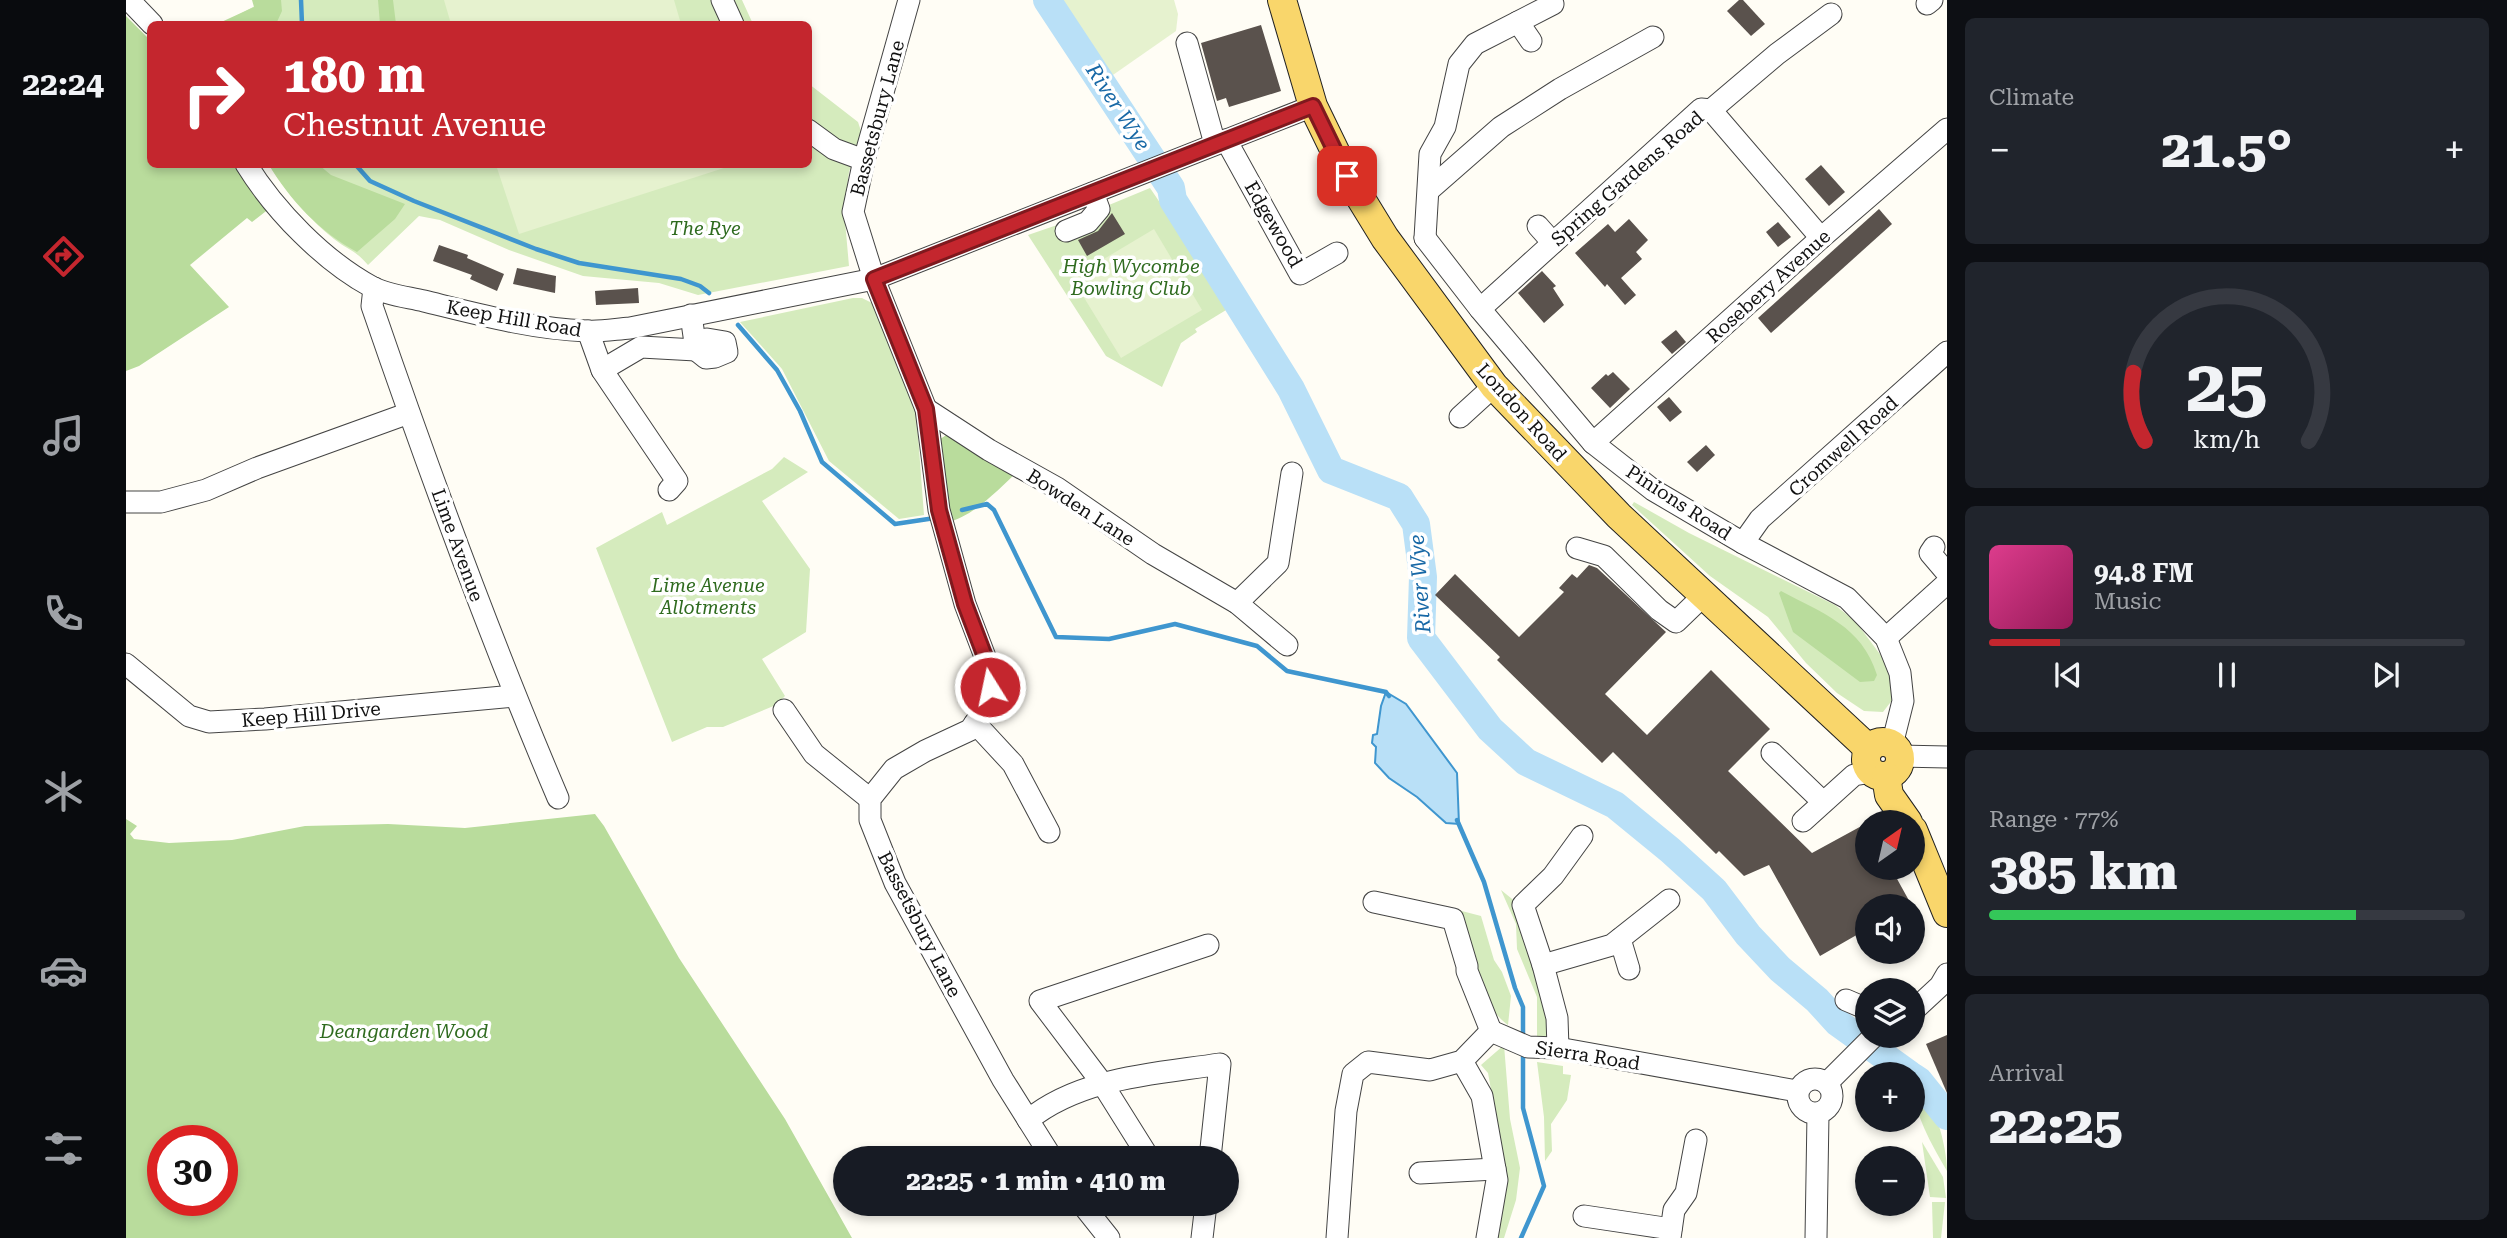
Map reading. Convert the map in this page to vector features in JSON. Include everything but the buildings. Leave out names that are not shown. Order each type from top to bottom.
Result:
[{"type":"main road","name":"London Road","points":[[1282,0],[1313,106],[1347,176],[1396,253],[1494,386],[1619,516],[1703,596],[1884,759],[1889,795],[1900,810]]},
{"type":"main road","points":[[1925,848],[1947,882]]},
{"type":"main road","points":[[1925,859],[1947,913]]},
{"type":"street","points":[[130,0],[149,21]]},
{"type":"street","points":[[722,0],[732,21]]},
{"type":"street","name":"Bassetsbury Lane","points":[[909,0],[864,160],[853,212],[874,279],[926,409],[939,510],[965,604],[990,670],[989,704],[975,723]]},
{"type":"street","points":[[1396,253],[1425,239],[1430,154],[1445,127],[1459,64],[1475,44],[1553,4]]},
{"type":"street","points":[[1711,110],[1777,54],[1831,14]]},
{"type":"street","points":[[1518,22],[1531,41]]},
{"type":"street","points":[[1429,190],[1500,127],[1560,89],[1653,37]]},
{"type":"street","points":[[1187,43],[1221,142]]},
{"type":"street","name":"Keep Hill Road","points":[[249,168],[259,186],[327,257],[374,288],[471,313],[547,327],[589,331],[630,328],[874,279],[1313,106]]},
{"type":"street","name":"Spring Gardens Road","points":[[1480,309],[1701,109],[1711,110],[1821,238]]},
{"type":"street","name":"Rosebery Avenue","points":[[1593,443],[1821,238],[1946,130]]},
{"type":"street","points":[[812,133],[834,149],[864,160]]},
{"type":"street","name":"Edgewood","points":[[1221,142],[1300,274],[1337,253]]},
{"type":"street","points":[[1066,231],[1088,222],[1099,209],[1093,193]]},
{"type":"street","points":[[1538,226],[1553,243]]},
{"type":"street","name":"Pinions Road","points":[[1425,239],[1593,443],[1653,490],[1743,543],[1847,598],[1886,638],[1900,673],[1903,701],[1884,759]]},
{"type":"street","name":"Lime Avenue","points":[[374,288],[372,306],[409,412],[514,696],[558,798]]},
{"type":"street","points":[[602,369],[641,347],[696,346],[691,315]]},
{"type":"street","points":[[589,331],[602,369],[677,481],[669,490]]},
{"type":"street","name":"Cromwell Road","points":[[1743,543],[1760,519],[1947,352]]},
{"type":"street","points":[[1460,416],[1494,386]]},
{"type":"street","name":"Bowden Lane","points":[[926,409],[989,450],[1057,488],[1153,554],[1237,603],[1287,645]]},
{"type":"street","points":[[126,502],[161,502],[206,490],[257,468],[409,412]]},
{"type":"street","points":[[1237,603],[1278,563],[1292,473]]},
{"type":"street","points":[[1934,547],[1930,553],[1947,573]]},
{"type":"street","points":[[1577,548],[1604,556],[1659,610],[1676,622],[1703,596]]},
{"type":"street","points":[[1886,638],[1947,583]]},
{"type":"street","name":"Keep Hill Drive","points":[[126,664],[189,716],[209,722],[514,696]]},
{"type":"street","points":[[784,710],[814,754],[870,799],[894,769],[970,730],[975,723],[1013,764],[1049,832]]},
{"type":"street","points":[[1772,753],[1823,802]]},
{"type":"street","points":[[1802,821],[1854,775],[1884,759],[1947,757]]},
{"type":"street","name":"Bassetsbury Lane","points":[[870,799],[870,820],[895,883],[1003,1080],[1044,1146]]},
{"type":"street","points":[[1558,1048],[1557,1018],[1523,905],[1553,876],[1582,835]]},
{"type":"street","points":[[1543,965],[1612,945],[1669,900]]},
{"type":"street","points":[[1337,1238],[1346,1111],[1353,1074],[1368,1062],[1430,1070],[1462,1061],[1498,1034],[1466,971],[1467,966],[1451,913],[1374,902]]},
{"type":"street","points":[[1620,939],[1629,969]]},
{"type":"street","points":[[1141,1146],[1102,1083],[1040,1001],[1208,945]]},
{"type":"street","points":[[1925,1000],[1940,986],[1947,974]]},
{"type":"street","points":[[1846,1000],[1855,1004]]},
{"type":"street","points":[[1925,1007],[1947,1000]]},
{"type":"street","name":"Sierra Road","points":[[1498,1034],[1528,1047],[1558,1048],[1797,1091]]},
{"type":"street","points":[[1818,1114],[1832,1101],[1835,1076],[1862,1048]]},
{"type":"street","points":[[1462,1061],[1482,1096],[1497,1180],[1487,1238]]},
{"type":"street","points":[[1028,1120],[1045,1105],[1102,1083],[1220,1065],[1211,1146]]},
{"type":"street","points":[[1818,1114],[1801,1108],[1797,1091],[1802,1083],[1810,1079],[1835,1076]]},
{"type":"street","points":[[1816,1238],[1818,1114]]},
{"type":"street","points":[[1584,1216],[1672,1226],[1686,1193],[1696,1140]]},
{"type":"street","points":[[1420,1173],[1495,1169]]},
{"type":"street","points":[[1092,1216],[1109,1238]]},
{"type":"street","points":[[1202,1238],[1205,1216]]},
{"type":"green space","points":[[252,0],[281,0],[282,11],[277,21],[224,21],[254,7]]},
{"type":"green space","points":[[253,0],[742,0],[752,21],[226,21],[255,6]]},
{"type":"green space","points":[[378,0],[393,0],[396,21],[380,21]]},
{"type":"green space","points":[[444,0],[674,0],[680,21],[450,21]]},
{"type":"green space","points":[[1058,0],[1174,0],[1178,14],[1176,31],[1110,77]]},
{"type":"green space","points":[[126,16],[147,37],[147,168],[247,168],[274,205],[252,222],[247,218],[190,265],[229,307],[139,366],[126,371]]},
{"type":"green space","name":"The Rye","points":[[812,86],[858,122],[862,134],[849,172],[844,210],[849,266],[698,295],[659,283],[583,276],[509,250],[440,220],[419,216],[368,265],[315,222],[290,195],[271,168],[812,168]]},
{"type":"green space","points":[[271,168],[323,168],[331,175],[405,204],[395,219],[357,252],[318,225],[286,191]]},
{"type":"green space","points":[[497,168],[724,168],[519,234]]},
{"type":"green space","name":"High Wycombe Bowling Club","points":[[1150,188],[1231,307],[1195,329],[1197,332],[1181,343],[1162,387],[1106,356],[1028,235],[1063,223],[1101,215],[1109,205]]},
{"type":"green space","points":[[1154,229],[1202,310],[1121,358],[1072,278]]},
{"type":"green space","points":[[862,298],[876,305],[916,409],[924,515],[899,519],[829,461],[782,369],[740,322]]},
{"type":"green space","points":[[951,432],[1018,471],[976,509],[947,522],[937,441]]},
{"type":"green space","name":"Lime Avenue Allotments","points":[[784,457],[808,472],[762,501],[810,569],[806,632],[762,659],[785,696],[776,705],[723,727],[707,727],[672,742],[596,548],[662,512],[667,525],[772,469]]},
{"type":"green space","points":[[1634,502],[1689,533],[1835,605],[1856,622],[1882,657],[1892,682],[1893,699],[1883,712],[1864,711],[1837,693],[1806,663],[1768,617],[1710,576],[1632,505]]},
{"type":"green space","points":[[1781,591],[1825,614],[1851,633],[1870,658],[1877,675],[1874,681],[1860,682],[1793,632],[1779,593]]},
{"type":"green space","name":"Deangarden Wood","points":[[595,814],[679,958],[785,1119],[833,1204],[833,1216],[840,1216],[852,1238],[126,1238],[126,819],[137,826],[130,834],[134,839],[169,843],[232,840],[305,826],[388,824],[465,828]]},
{"type":"green space","points":[[1501,890],[1522,907],[1542,978],[1549,1038],[1537,1040],[1537,997],[1517,949],[1516,924]]},
{"type":"green space","points":[[1458,910],[1481,916],[1494,960],[1502,972],[1511,996],[1508,1025],[1488,1003],[1481,988]]},
{"type":"green space","points":[[1504,1045],[1510,1119],[1520,1168],[1516,1200],[1504,1238],[1492,1238],[1502,1150],[1488,1073],[1481,1065]]},
{"type":"green space","points":[[1537,1062],[1563,1066],[1563,1074],[1571,1075],[1567,1100],[1551,1124],[1552,1151],[1545,1161],[1544,1117]]},
{"type":"green space","points":[[1925,1096],[1938,1122],[1947,1171],[1925,1128]]},
{"type":"green space","points":[[1925,1147],[1943,1177],[1946,1198],[1930,1197]]},
{"type":"green space","points":[[1932,1202],[1945,1202],[1941,1238],[1933,1238]]},
{"type":"water","points":[[1386,692],[1406,704],[1457,773],[1459,824],[1446,823],[1417,797],[1389,778],[1375,763],[1376,747],[1372,743],[1373,735],[1377,734]]},
{"type":"waterway","points":[[301,0],[302,21]]},
{"type":"waterway","name":"River Wye","points":[[1047,0],[1171,188],[1173,200],[1291,389],[1331,470],[1399,497],[1416,524],[1423,577],[1421,638],[1490,729],[1526,762],[1615,805],[1670,850],[1714,890],[1748,935],[1780,969],[1817,1000],[1838,1023],[1892,1062]]},
{"type":"waterway","points":[[359,168],[370,181],[536,249],[579,263],[681,279],[700,286],[709,293]]},
{"type":"waterway","points":[[738,325],[777,370],[800,411],[822,462],[895,524],[935,518]]},
{"type":"waterway","points":[[962,510],[987,504],[994,510],[1056,637],[1109,639],[1175,624],[1257,646],[1287,671],[1386,692],[1389,696]]},
{"type":"waterway","points":[[1457,820],[1484,882],[1523,1007],[1523,1038]]},
{"type":"waterway","points":[[1521,1238],[1544,1186],[1523,1108],[1523,1054]]},
{"type":"waterway","name":"River Wye","points":[[1925,1088],[1947,1116]]},
{"type":"route","points":[[990,687],[990,670],[965,604],[939,510],[926,409],[874,279],[1313,106],[1347,176]]}]
